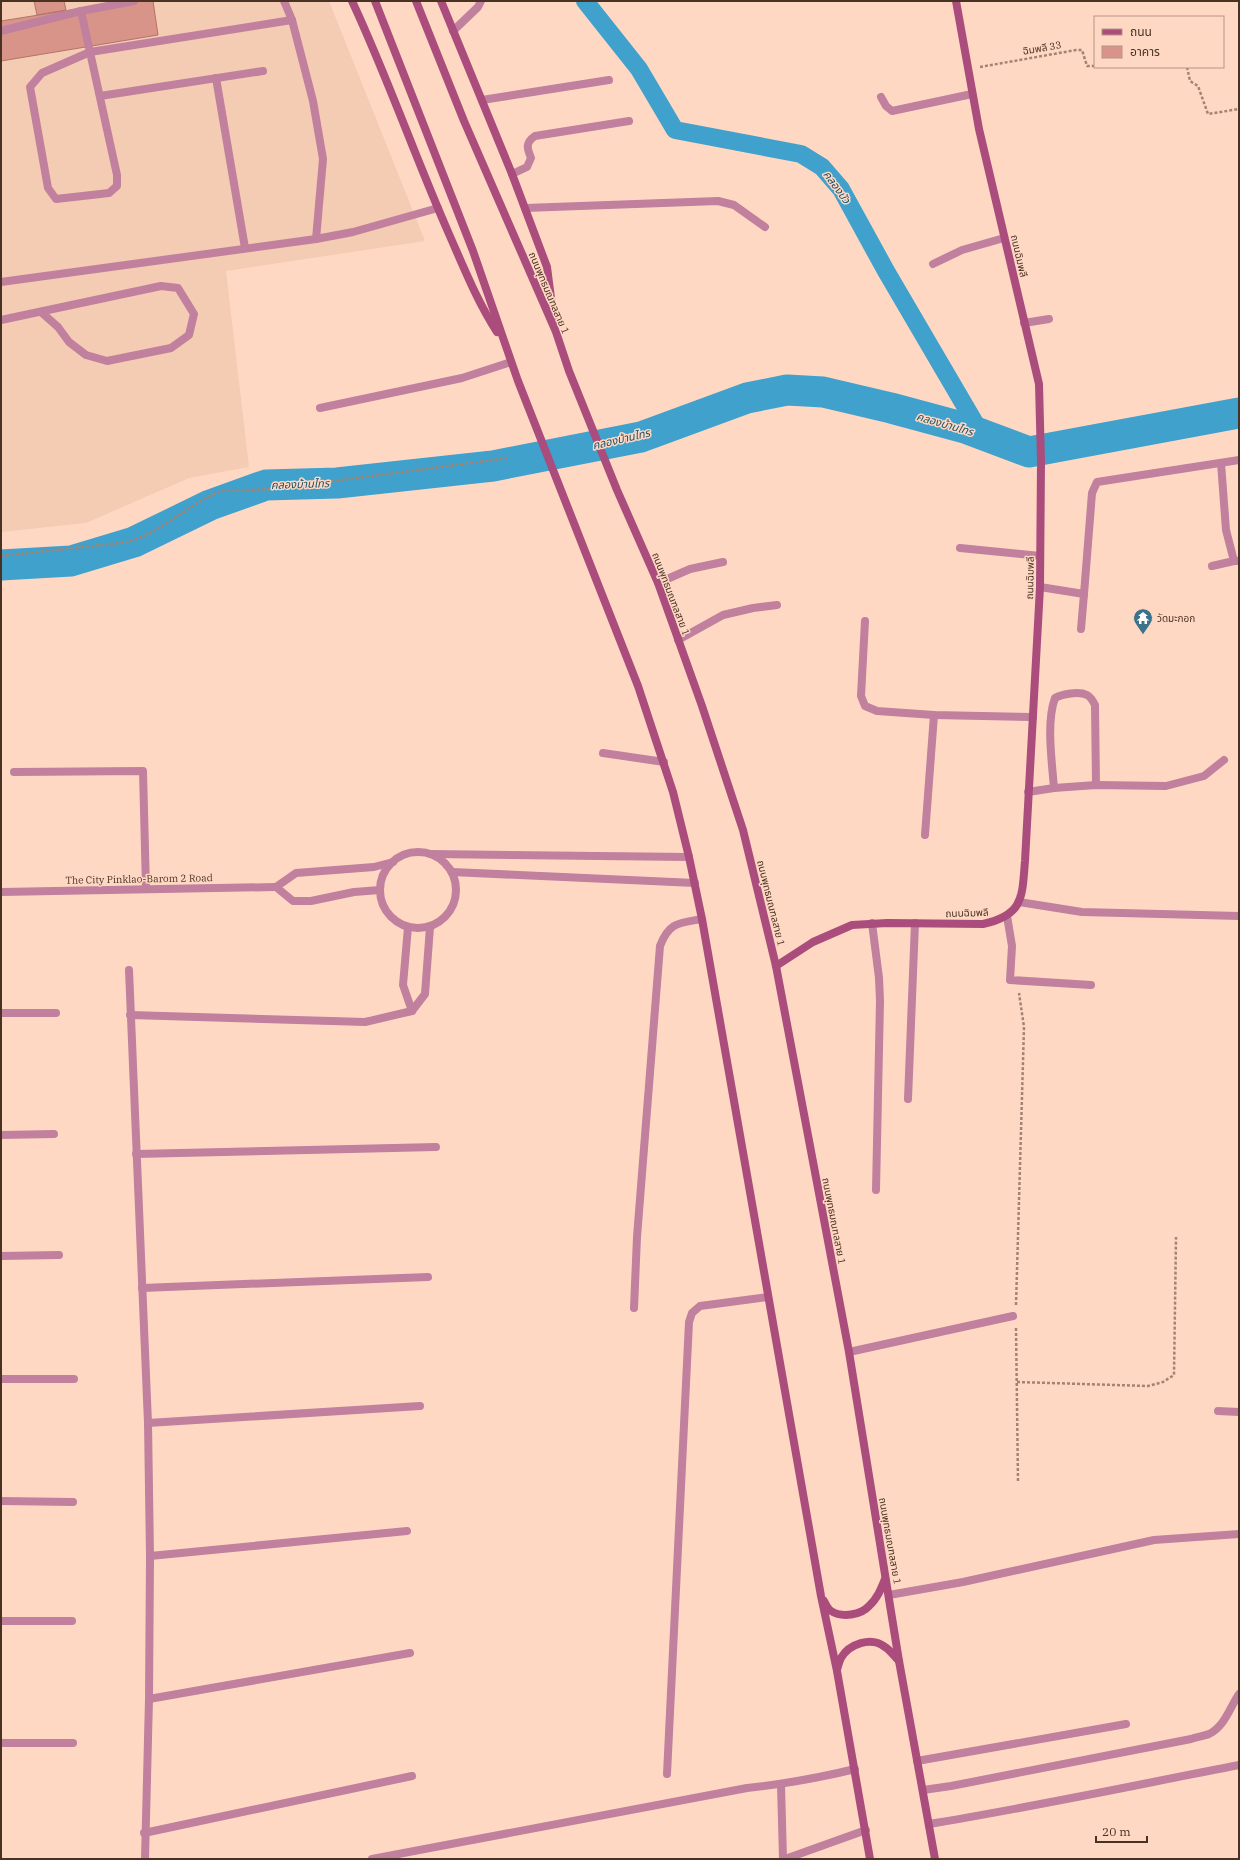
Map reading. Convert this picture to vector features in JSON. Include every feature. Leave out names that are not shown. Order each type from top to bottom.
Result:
[{"type":"main road","points":[[352,1],[389,84],[438,208],[480,306],[504,343]]},
{"type":"main road","points":[[375,1],[473,251],[518,381],[638,686],[664,762],[690,857],[821,1596],[855,1769],[870,1859]]},
{"type":"main road","name":"ถนนพุทธมณฑลสาย 1","points":[[416,1],[464,121],[556,332],[569,371],[617,490],[658,582],[702,706],[743,830],[776,966],[849,1352],[885,1579],[889,1594],[899,1660],[935,1859]]},
{"type":"main road","points":[[440,1],[512,174],[547,267],[556,332]]},
{"type":"main road","name":"ถนนฉิมพลี","points":[[776,966],[807,946],[852,925],[872,923],[983,924],[996,921],[1014,911],[1019,902],[1022,890],[1025,861],[1040,587],[1041,462],[1039,384],[1004,238],[972,94],[956,1]]},
{"type":"main road","points":[[821,1596],[830,1610],[837,1614],[859,1613],[868,1608],[876,1598],[885,1579]]},
{"type":"main road","points":[[836,1671],[840,1659],[846,1651],[865,1642],[874,1642],[885,1646],[899,1660]]},
{"type":"street","points":[[1,31],[81,11],[134,1]]},
{"type":"street","points":[[284,1],[292,20],[313,101],[323,159],[316,239]]},
{"type":"street","points":[[453,31],[478,7],[481,1]]},
{"type":"street","points":[[81,11],[90,52],[100,96],[117,175],[117,186],[109,193],[56,199],[48,188],[30,87],[42,73],[90,52],[292,20]]},
{"type":"street","points":[[100,96],[263,71]]},
{"type":"street","points":[[216,78],[245,248]]},
{"type":"street","points":[[482,100],[609,80]]},
{"type":"street","points":[[881,97],[886,106],[892,111],[972,94]]},
{"type":"street","points":[[512,174],[526,167],[531,158],[527,147],[529,140],[535,136],[629,121]]},
{"type":"street","points":[[525,208],[718,201],[734,205],[765,227]]},
{"type":"street","points":[[1,282],[316,239],[353,232],[438,208]]},
{"type":"street","points":[[934,264],[962,250],[1004,238]]},
{"type":"street","points":[[1,320],[161,286],[178,288],[194,314],[190,334],[171,348],[107,361],[86,355],[69,342],[58,327],[41,312]]},
{"type":"street","points":[[1024,323],[1049,319]]},
{"type":"street","points":[[320,408],[462,378],[511,362]]},
{"type":"street","points":[[1081,629],[1092,492],[1097,482],[1239,460]]},
{"type":"street","points":[[1212,566],[1236,561],[1226,530],[1221,463]]},
{"type":"street","points":[[960,548],[1040,556]]},
{"type":"street","points":[[658,582],[690,569],[723,562]]},
{"type":"street","points":[[1040,587],[1084,594]]},
{"type":"street","points":[[678,640],[723,615],[752,608],[777,605]]},
{"type":"street","points":[[865,621],[861,696],[865,706],[877,711],[934,715],[1033,717]]},
{"type":"street","points":[[1054,788],[1051,726],[1053,703],[1055,698],[1062,695],[1086,694],[1091,698],[1095,705],[1096,785]]},
{"type":"street","points":[[925,835],[934,715]]},
{"type":"street","points":[[604,753],[664,762]]},
{"type":"street","points":[[1028,792],[1054,788],[1096,785],[1172,785],[1204,776],[1224,760]]},
{"type":"street","points":[[14,772],[143,771],[146,889]]},
{"type":"street","points":[[380,890],[354,892],[311,901],[293,901],[276,887],[296,873],[374,867],[393,862],[411,853],[690,857]]},
{"type":"street","points":[[393,862],[386,870],[382,880],[380,890],[382,902],[387,913],[396,922],[408,927],[421,929],[444,919],[452,908],[456,897],[456,884],[452,872],[439,858],[431,854]]},
{"type":"street","points":[[452,872],[695,883]]},
{"type":"street","name":"The City Pinklao-Barom 2 Road","points":[[1,892],[276,887]]},
{"type":"street","points":[[1019,902],[1082,912],[1239,916]]},
{"type":"street","points":[[1007,916],[1012,946],[1010,980],[1091,985]]},
{"type":"street","points":[[634,1308],[660,946],[665,932],[672,927],[702,919]]},
{"type":"street","points":[[872,923],[879,978],[880,1001],[876,1190]]},
{"type":"street","points":[[908,1099],[915,923]]},
{"type":"street","points":[[130,1015],[365,1022],[412,1011],[425,994],[430,926]]},
{"type":"street","points":[[408,927],[403,985],[412,1011]]},
{"type":"street","points":[[129,970],[148,1423],[150,1556],[149,1699],[144,1833],[145,1859]]},
{"type":"street","points":[[1,1014],[56,1013]]},
{"type":"street","points":[[1,1134],[54,1134]]},
{"type":"street","points":[[136,1154],[436,1147]]},
{"type":"street","points":[[1,1256],[59,1255]]},
{"type":"street","points":[[142,1288],[428,1277]]},
{"type":"street","points":[[667,1774],[689,1322],[692,1313],[700,1306],[768,1297]]},
{"type":"street","points":[[849,1352],[1015,1316]]},
{"type":"street","points":[[1,1379],[74,1379]]},
{"type":"street","points":[[148,1423],[420,1406]]},
{"type":"street","points":[[1218,1411],[1239,1412]]},
{"type":"street","points":[[1,1501],[73,1502]]},
{"type":"street","points":[[150,1556],[407,1531]]},
{"type":"street","points":[[889,1594],[963,1582],[1154,1540],[1239,1534]]},
{"type":"street","points":[[1,1621],[72,1621]]},
{"type":"street","points":[[149,1699],[410,1653]]},
{"type":"street","points":[[923,1790],[951,1786],[1183,1740],[1210,1733],[1218,1727],[1229,1712],[1239,1694]]},
{"type":"street","points":[[917,1761],[1126,1724]]},
{"type":"street","points":[[1,1743],[73,1743]]},
{"type":"street","points":[[929,1824],[1011,1810],[1044,1802],[1239,1765]]},
{"type":"street","points":[[372,1859],[747,1788],[781,1785],[820,1778],[855,1769]]},
{"type":"street","points":[[144,1833],[412,1776]]},
{"type":"street","points":[[781,1785],[784,1859],[830,1841],[866,1830]]},
{"type":"path","name":"ฉิมพลี 33","points":[[981,67],[1076,50],[1082,50],[1087,66],[1094,66]]},
{"type":"path","points":[[1187,68],[1190,81],[1198,86],[1208,114],[1239,109]]},
{"type":"path","points":[[1,556],[129,542],[151,534],[207,497],[221,491],[273,489],[508,458]]},
{"type":"path","points":[[1010,980],[1020,994],[1024,1027],[1015,1316],[1018,1482]]},
{"type":"path","points":[[1017,1382],[1148,1386],[1163,1382],[1174,1374],[1176,1238]]},
{"type":"shaded area","points":[[1,1],[329,1],[425,241],[226,271],[249,467],[189,478],[86,523],[1,532]]},
{"type":"building","points":[[34,1],[64,1],[66,10],[37,15]]},
{"type":"building","points":[[127,1],[153,1],[158,35],[1,61],[1,21]]},
{"type":"waterway","name":"คลองบัว","points":[[585,1],[639,69],[675,130],[801,154],[822,167],[841,189],[886,271],[982,435]]},
{"type":"waterway","name":"คลองบ้านไทร","points":[[1,565],[71,561],[134,542],[210,505],[266,485],[337,483],[493,466],[641,437],[747,398],[787,390],[823,392],[891,408],[965,428],[1029,452],[1239,413]]},
{"type":"place","name":"วัดมะกอก","points":[[1143,635]]}]
